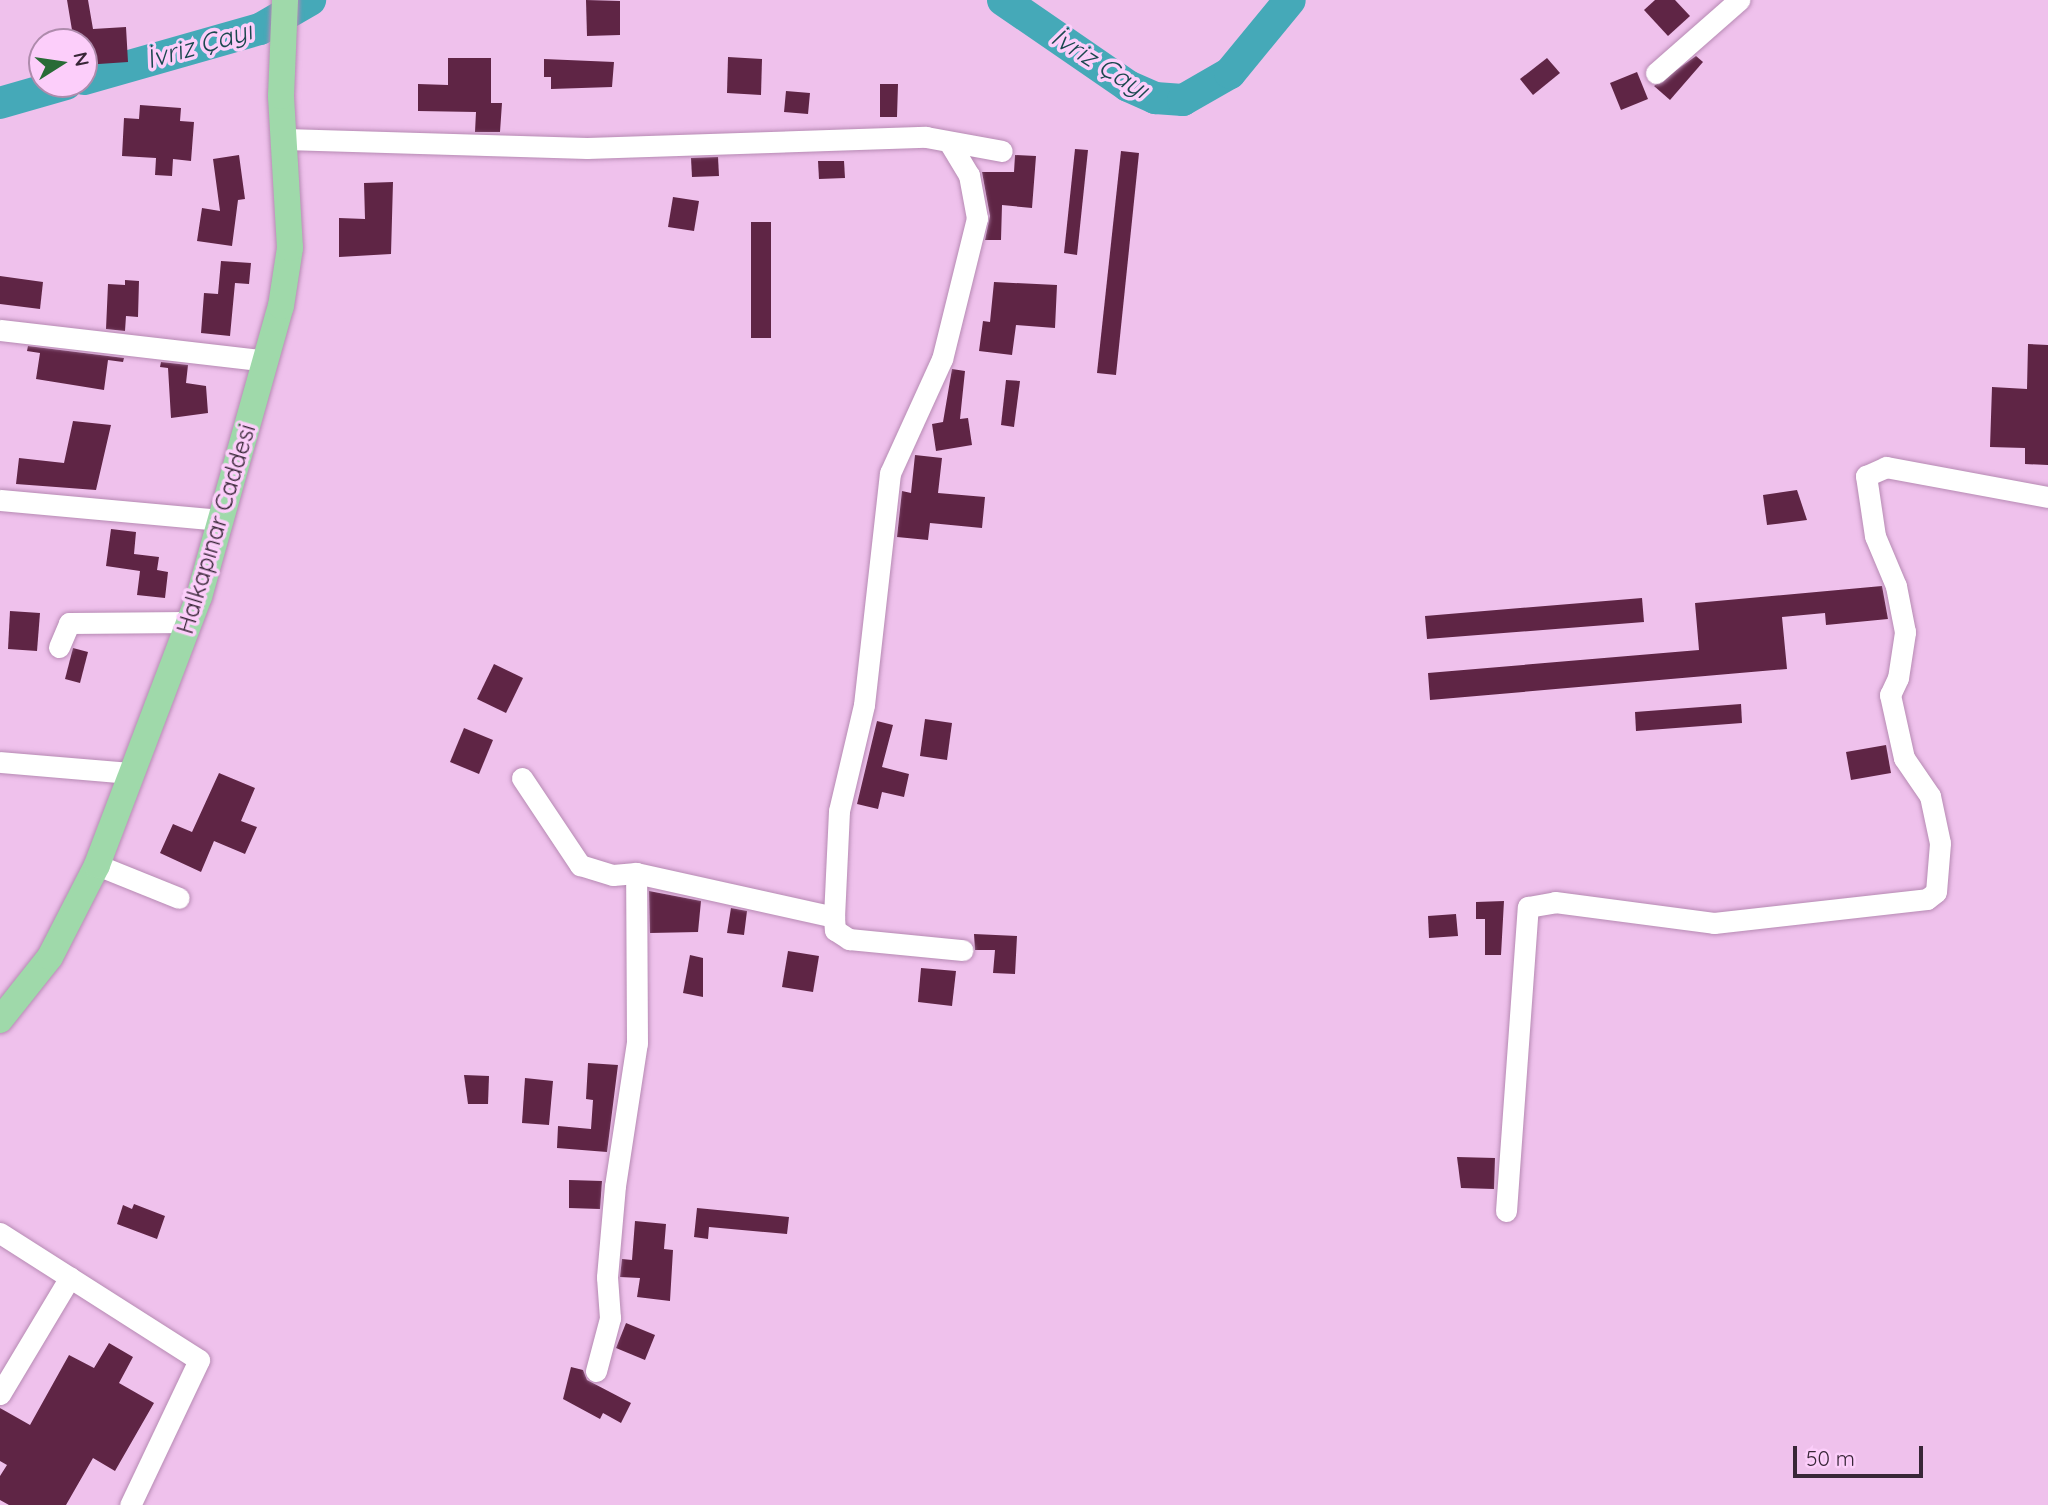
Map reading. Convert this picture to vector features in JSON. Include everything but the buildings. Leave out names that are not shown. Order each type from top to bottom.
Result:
[{"type":"main road","name":"Halkapınar Caddesi","points":[[0,1020],[50,957],[97,865],[189,622],[266,361],[281,306],[290,248],[282,55],[283,11]]},
{"type":"street","points":[[1656,73],[1739,0]]},
{"type":"street","points":[[285,139],[587,148],[926,137],[1002,150]]},
{"type":"street","points":[[949,142],[969,175],[977,218],[942,359],[890,473],[864,705],[839,811],[834,916],[835,930],[849,939],[962,950]]},
{"type":"street","points":[[0,330],[266,361]]},
{"type":"street","points":[[1506,1211],[1528,907],[1555,902],[1714,923],[1927,900],[1937,892],[1940,843],[1930,796],[1904,758],[1890,695],[1898,678],[1905,632],[1896,586],[1875,536],[1866,476],[1886,467],[2048,497]]},
{"type":"street","points":[[0,500],[221,520]]},
{"type":"street","points":[[59,647],[69,623],[189,622]]},
{"type":"street","points":[[0,762],[132,773]]},
{"type":"street","points":[[522,778],[580,865],[613,875],[636,873],[834,916]]},
{"type":"street","points":[[97,865],[179,898]]},
{"type":"street","points":[[596,1371],[610,1318],[607,1277],[615,1186],[637,1043],[636,873]]},
{"type":"street","points":[[0,1233],[199,1360],[130,1505]]},
{"type":"street","points":[[0,1394],[70,1277]]},
{"type":"waterway","name":"İvriz Çayı","points":[[98,75],[260,29],[310,0]]},
{"type":"waterway","name":"İvriz Çayı","points":[[1003,0],[1128,86],[1155,98],[1183,100],[1230,73],[1290,0]]},
{"type":"waterway","name":"İvriz Çayı","points":[[0,103],[28,95]]}]
